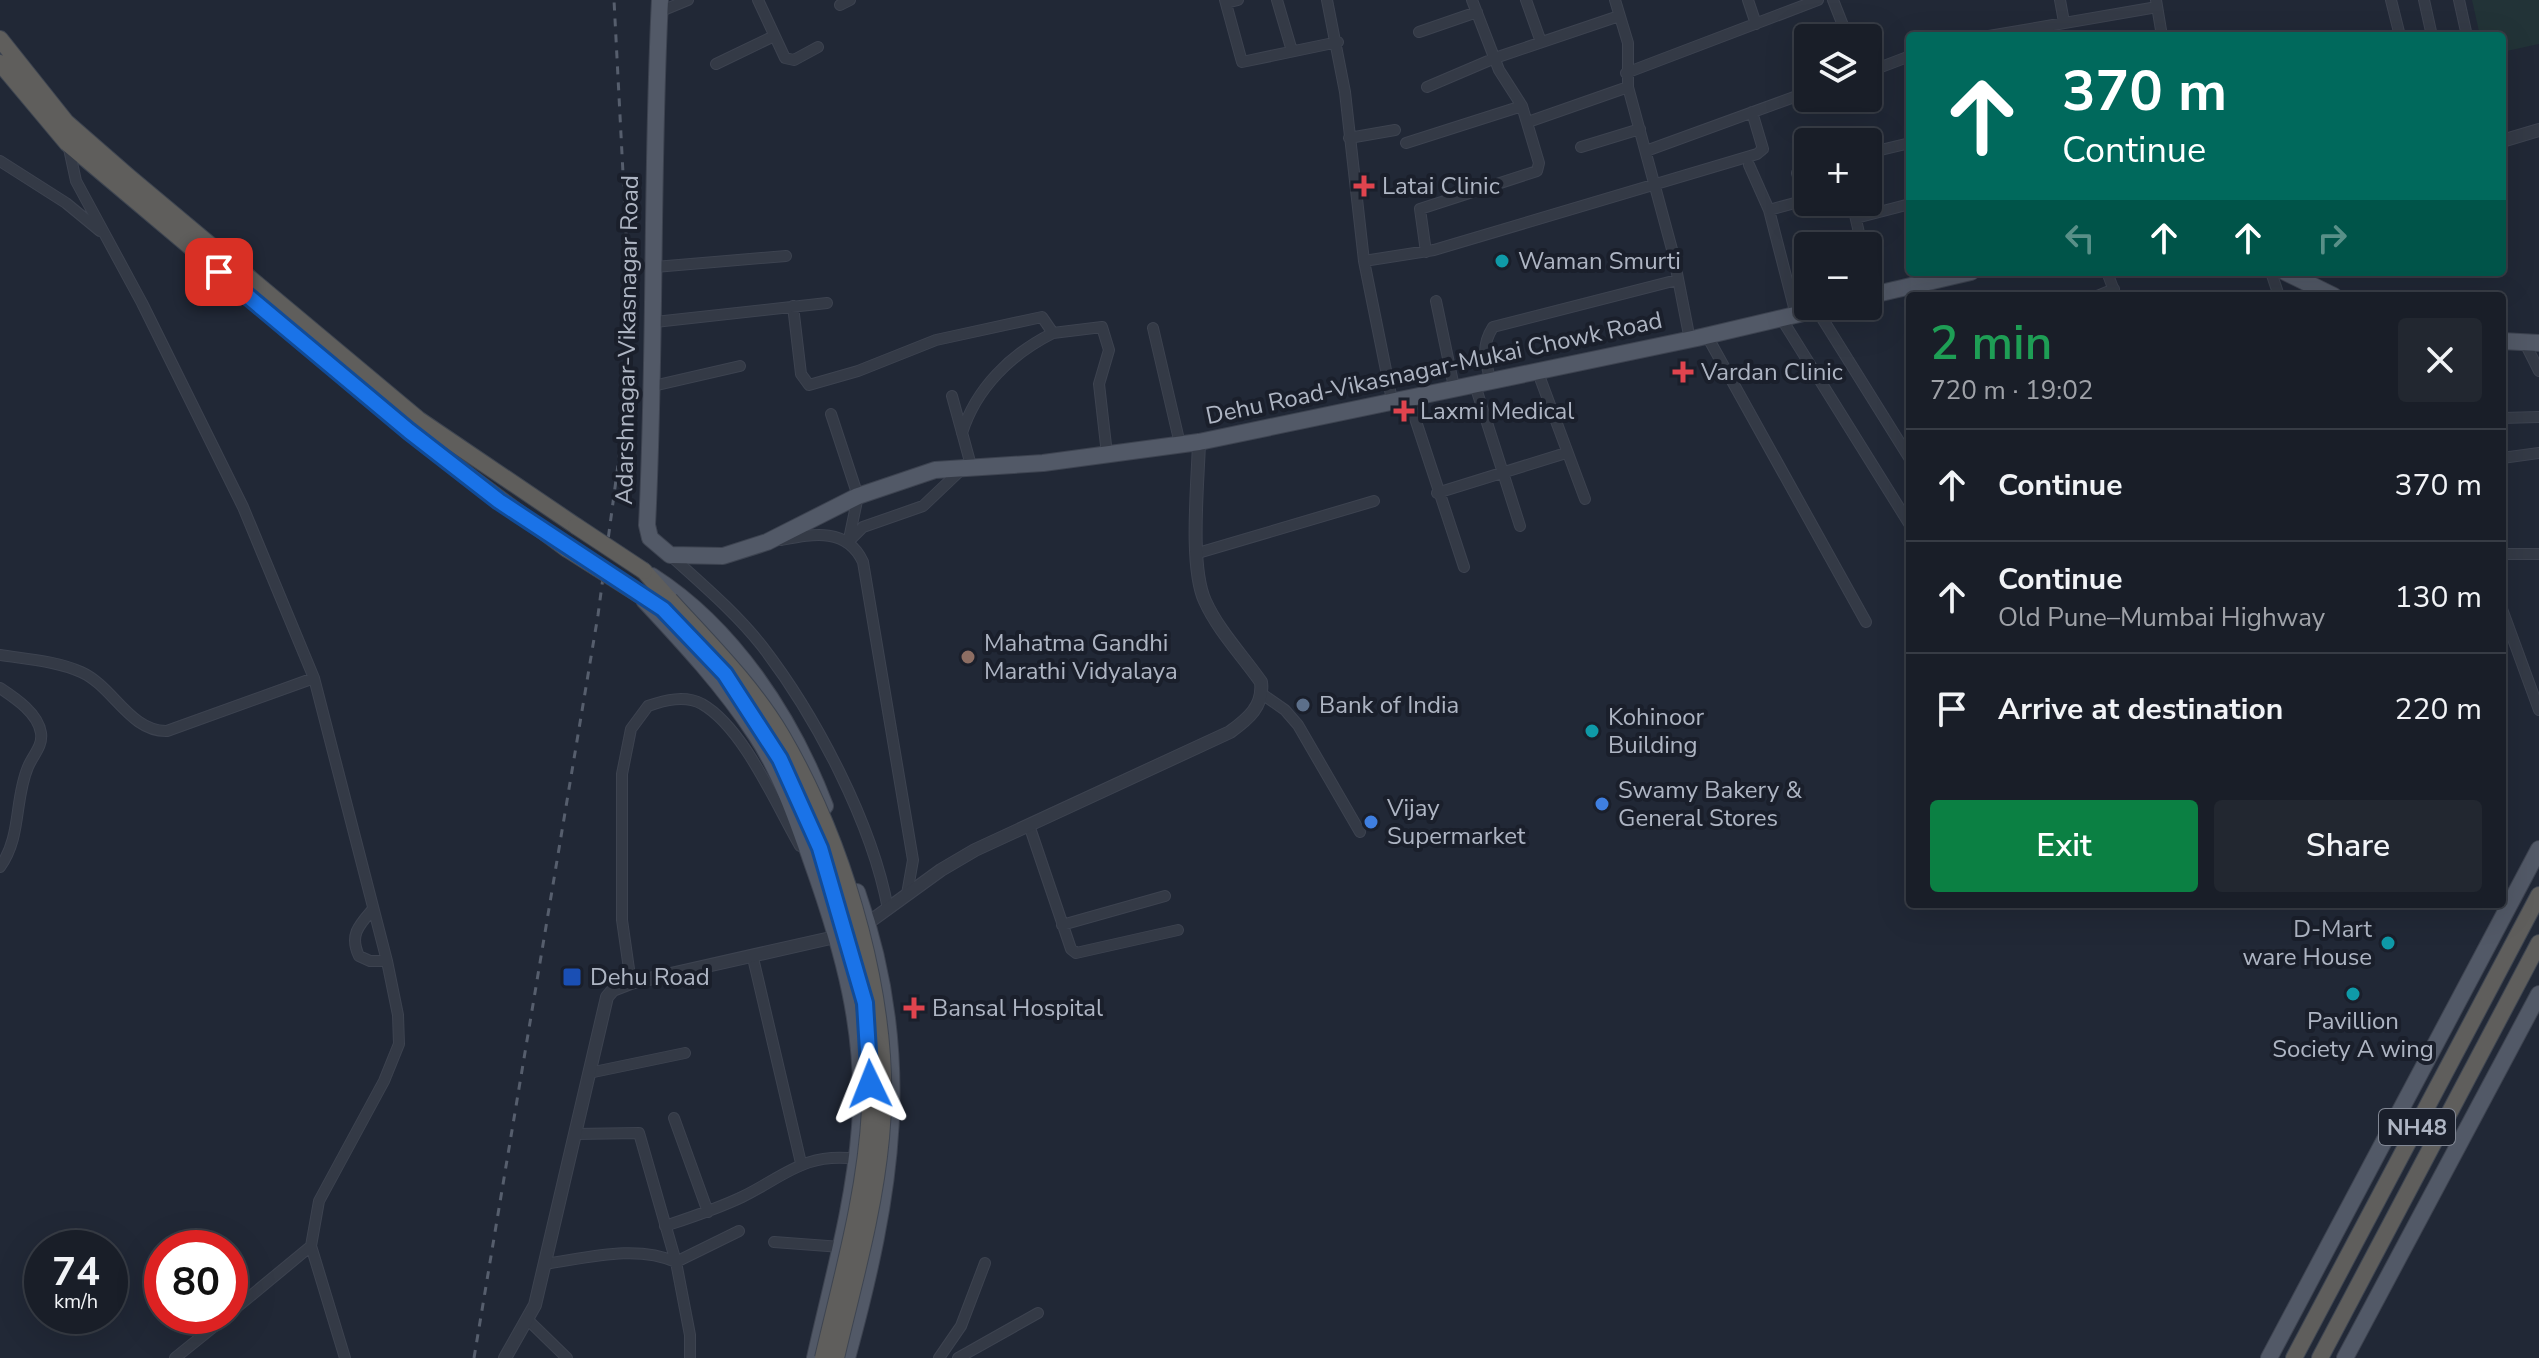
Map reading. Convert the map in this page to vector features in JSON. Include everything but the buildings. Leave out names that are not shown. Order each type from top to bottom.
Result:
[{"type":"highway","points":[[0,39],[66,122],[418,419],[644,571],[666,604],[725,674],[780,759],[820,848],[865,1003],[871,1058],[865,1162],[855,1221],[823,1358]]},
{"type":"highway","points":[[0,63],[67,143],[294,336],[472,480],[567,549],[638,594],[666,604],[740,677],[782,736],[837,860],[870,969],[881,1022],[884,1064],[882,1135],[868,1223],[836,1358]]},
{"type":"highway","name":"NH48","points":[[2294,1358],[2539,895]]},
{"type":"highway","name":"NH48","points":[[2320,1358],[2539,943]]},
{"type":"main road","name":"Adarshnagar-Vikasnagar Road","points":[[660,6],[655,322],[647,525],[650,538],[670,555]]},
{"type":"main road","points":[[1882,293],[1954,276]]},
{"type":"main road","points":[[2296,276],[2326,292]]},
{"type":"main road","name":"Dehu Road-Vikasnagar-Mukai Chowk Road","points":[[1199,442],[1690,340],[1794,315]]},
{"type":"main road","points":[[2506,341],[2532,343]]},
{"type":"main road","points":[[670,555],[723,556],[767,542],[858,496],[935,470],[1199,442]]},
{"type":"main road","points":[[644,571],[669,587],[726,643],[785,720],[815,780],[869,925],[891,1025],[893,1113],[879,1230],[847,1358]]},
{"type":"main road","points":[[638,594],[727,693],[758,738],[793,808],[839,937],[859,1038],[857,1159],[841,1247],[815,1358]]},
{"type":"main road","points":[[2269,1358],[2539,849]]},
{"type":"main road","points":[[2345,1358],[2539,994]]},
{"type":"street","points":[[660,6],[688,0]]},
{"type":"street","points":[[758,0],[789,61],[818,47]]},
{"type":"street","points":[[1238,0],[1226,2],[1242,62],[1338,42]]},
{"type":"street","points":[[1277,0],[1292,51]]},
{"type":"street","points":[[1327,0],[1338,42],[1364,261],[1400,399],[1464,567]]},
{"type":"street","points":[[1426,252],[1420,209],[1537,171],[1539,163],[1522,106],[1502,76],[1472,0]]},
{"type":"street","points":[[1526,0],[1541,42]]},
{"type":"street","points":[[1615,0],[1628,43],[1628,87],[1655,185],[1690,340]]},
{"type":"street","points":[[1748,0],[1756,24]]},
{"type":"street","points":[[1833,0],[1842,24]]},
{"type":"street","points":[[2060,0],[2064,22]]},
{"type":"street","points":[[2391,0],[2399,32]]},
{"type":"street","points":[[2424,0],[2431,32]]},
{"type":"street","points":[[2459,0],[2466,32]]},
{"type":"street","points":[[1626,73],[1811,1]]},
{"type":"street","points":[[2010,32],[2156,4],[2161,32]]},
{"type":"street","points":[[1419,32],[1477,12]]},
{"type":"street","points":[[1427,87],[1495,58],[1619,16]]},
{"type":"street","points":[[716,64],[774,36]]},
{"type":"street","points":[[1882,67],[1906,58]]},
{"type":"street","points":[[1528,122],[1628,87]]},
{"type":"street","points":[[1646,151],[1794,97]]},
{"type":"street","points":[[1406,143],[1522,106]]},
{"type":"street","points":[[1364,261],[1426,252],[1761,152],[1762,144],[1752,112]]},
{"type":"street","points":[[66,122],[67,143],[76,181],[243,507],[314,678],[387,961],[398,1015],[399,1044],[384,1081],[319,1201],[311,1246],[345,1358]]},
{"type":"street","points":[[1581,147],[1640,129]]},
{"type":"street","points":[[1349,138],[1395,130]]},
{"type":"street","points":[[2506,140],[2539,130]]},
{"type":"street","points":[[1882,150],[1906,144]]},
{"type":"street","points":[[0,161],[66,203],[106,237]]},
{"type":"street","points":[[1749,165],[1769,210],[1788,316],[1906,518]]},
{"type":"street","points":[[1769,210],[1794,203]]},
{"type":"street","points":[[1859,232],[1856,218],[1906,205]]},
{"type":"street","points":[[655,267],[786,256]]},
{"type":"street","points":[[1520,526],[1502,473],[1482,381],[1485,339],[1493,327],[1677,280]]},
{"type":"street","points":[[1436,301],[1454,387]]},
{"type":"street","points":[[655,322],[827,303]]},
{"type":"street","points":[[793,306],[801,374],[809,385],[858,371],[936,340],[1018,321],[1042,317],[1047,319],[1053,333]]},
{"type":"street","points":[[1832,320],[1906,452]]},
{"type":"street","points":[[962,433],[967,417],[1000,370],[1053,333],[1102,327],[1109,350],[1099,384],[1107,454]]},
{"type":"street","points":[[1153,328],[1180,444]]},
{"type":"street","points":[[1707,336],[1866,622]]},
{"type":"street","points":[[2532,343],[2539,371]]},
{"type":"street","points":[[653,386],[740,366]]},
{"type":"street","points":[[1537,370],[1585,499]]},
{"type":"street","points":[[849,541],[863,527],[923,506],[967,469],[952,396]]},
{"type":"street","points":[[831,414],[858,496],[849,541]]},
{"type":"street","points":[[2506,418],[2539,417]]},
{"type":"street","name":"Dehu Road-Vikasnagar-Mukai Chowk Road","points":[[1199,442],[1197,575],[1204,600],[1261,682],[1262,694]]},
{"type":"street","points":[[1437,493],[1566,453]]},
{"type":"street","points":[[2506,457],[2539,453]]},
{"type":"street","points":[[1198,553],[1374,501]]},
{"type":"street","points":[[767,542],[817,534],[849,541],[857,549],[866,574],[913,860],[907,894]]},
{"type":"street","points":[[2506,554],[2539,554]]},
{"type":"street","points":[[670,555],[730,610],[762,647],[808,715],[869,837],[880,867],[888,909]]},
{"type":"street","points":[[2506,620],[2539,710]]},
{"type":"street","points":[[0,655],[81,672],[99,683],[144,727],[155,731],[167,731],[314,678]]},
{"type":"street","points":[[0,688],[31,714],[41,732],[41,744],[23,785],[15,840],[0,867]]},
{"type":"street","points":[[505,1358],[529,1321],[545,1264],[604,1003],[613,990],[631,983],[839,937],[869,925],[907,894],[975,850],[1230,732],[1258,706],[1262,694],[1285,710],[1298,725],[1360,832]]},
{"type":"street","points":[[631,983],[622,920],[622,774],[631,729],[648,706],[686,699],[702,704],[718,719],[761,773],[817,875]]},
{"type":"street","points":[[1029,825],[1062,925],[1071,949],[1076,953],[1178,930]]},
{"type":"street","points":[[1062,925],[1165,896]]},
{"type":"street","points":[[373,909],[354,935],[354,946],[359,956],[370,961],[387,961]]},
{"type":"street","points":[[753,958],[801,1163]]},
{"type":"street","points":[[589,1073],[685,1053]]},
{"type":"street","points":[[674,1118],[708,1212]]},
{"type":"street","points":[[575,1134],[639,1133],[676,1262],[690,1335],[690,1358]]},
{"type":"street","points":[[665,1226],[708,1212],[801,1163],[829,1157],[857,1159]]},
{"type":"street","points":[[676,1262],[739,1231]]},
{"type":"street","points":[[774,1242],[841,1247]]},
{"type":"street","points":[[248,1298],[311,1246]]},
{"type":"street","points":[[545,1264],[633,1253],[664,1256],[676,1262]]},
{"type":"street","points":[[939,1358],[961,1326],[985,1263]]},
{"type":"street","points":[[958,1358],[1038,1313]]},
{"type":"street","points":[[529,1321],[567,1358]]},
{"type":"street","points":[[175,1358],[205,1334]]},
{"type":"shaded area","points":[[2472,0],[2539,0],[2539,44],[2506,51],[2506,32],[2479,32]]},
{"type":"railway","points":[[474,1358],[598,615],[622,435],[628,372],[626,231],[614,0]]},
{"type":"place","name":"Latai Clinic","points":[[1364,186]]},
{"type":"place","name":"Waman Smurti","points":[[1502,261]]},
{"type":"place","name":"Vardan Clinic","points":[[1683,372]]},
{"type":"place","name":"Laxmi Medical","points":[[1404,411]]},
{"type":"place","name":"Mahatma Gandhi Marathi Vidyalaya","points":[[968,657]]},
{"type":"place","name":"Bank of India","points":[[1303,705]]},
{"type":"place","name":"Kohinoor Building","points":[[1592,731]]},
{"type":"place","name":"Swamy Bakery & General Stores","points":[[1602,804]]},
{"type":"place","name":"Vijay Supermarket","points":[[1371,822]]},
{"type":"place","name":"D-Mart ware House","points":[[2388,943]]},
{"type":"place","name":"Dehu Road","points":[[572,977]]},
{"type":"place","name":"Pavillion Society A wing","points":[[2353,994]]},
{"type":"place","name":"Bansal Hospital","points":[[914,1008]]},
{"type":"route","points":[[219,272],[409,431],[499,501],[567,549],[663,609],[725,674],[780,759],[820,848],[865,1003],[871,1058],[870,1084]]}]
